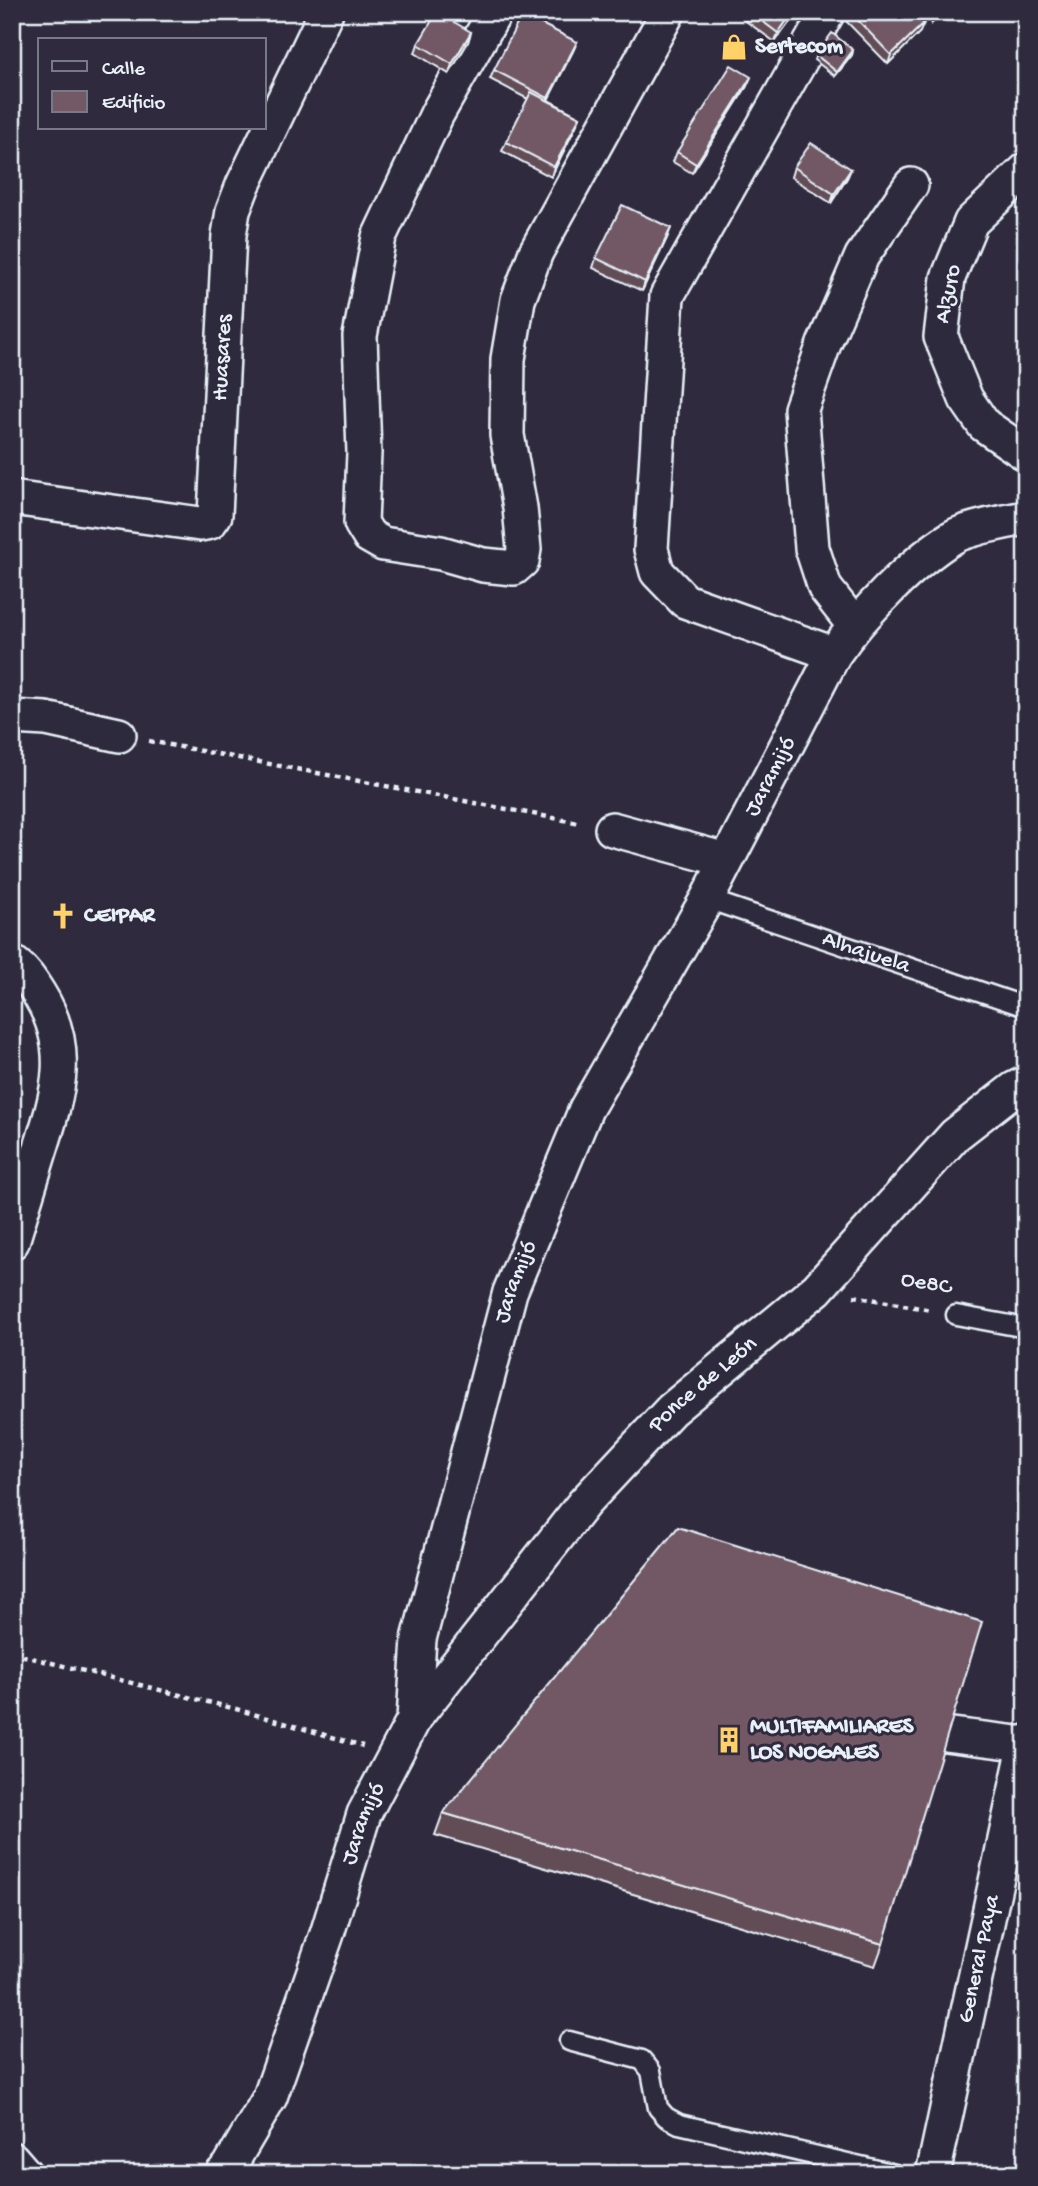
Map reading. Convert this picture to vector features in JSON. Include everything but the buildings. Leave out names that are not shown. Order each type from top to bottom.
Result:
[{"type":"street","name":"Huasares","points":[[12,498],[200,524],[210,522],[215,515],[229,235],[233,211],[326,12]]},
{"type":"street","points":[[495,12],[437,114],[379,237],[360,336],[364,453],[361,523],[369,536],[383,544],[484,565],[514,568],[523,561],[524,550],[520,508],[507,435],[508,359],[519,300],[536,252],[668,12]]},
{"type":"street","points":[[828,12],[667,296],[651,549],[657,572],[685,601],[834,654]]},
{"type":"street","name":"Alzuro","points":[[1026,170],[971,222],[948,278],[941,337],[966,399],[984,425],[1026,454]]},
{"type":"street","points":[[854,625],[825,588],[812,548],[801,409],[824,344],[862,256],[911,185]]},
{"type":"street","name":"Jaramijó","points":[[222,2174],[229,2167],[270,2097],[327,1934],[365,1814],[414,1718],[419,1639],[510,1292],[586,1109],[707,899],[834,654],[854,625],[914,568],[955,536],[1026,518]]},
{"type":"street","points":[[12,718],[46,719],[119,735]]},
{"type":"street","points":[[612,830],[726,860]]},
{"type":"street","points":[[12,962],[24,970],[43,1001],[54,1026],[60,1057],[58,1094],[12,1242]]},
{"type":"street","name":"Ponce de León","points":[[414,1718],[584,1503],[671,1410],[817,1289],[955,1135],[1014,1089],[1026,1083]]},
{"type":"street","points":[[894,1734],[1026,1743]]},
{"type":"street","name":"General Paya","points":[[933,2174],[1026,1743]]},
{"type":"street","points":[[12,2159],[26,2174]]},
{"type":"lane","name":"Alhajuela","points":[[707,899],[1026,1007]]},
{"type":"lane","name":"Oe8C","points":[[956,1315],[1026,1328]]},
{"type":"lane","points":[[569,2041],[642,2060],[651,2071],[658,2108],[666,2117],[680,2124],[895,2174]]},
{"type":"path","points":[[119,735],[612,830]]},
{"type":"path","name":"Oe8C","points":[[817,1289],[956,1315]]},
{"type":"path","points":[[12,1653],[236,1709],[395,1756]]},
{"type":"place","name":"Sertecom","points":[[734,47]]},
{"type":"place","name":"CEIPAR","points":[[63,916]]},
{"type":"place","name":"MULTIFAMILIARES LOS NOGALES","points":[[729,1740]]}]
